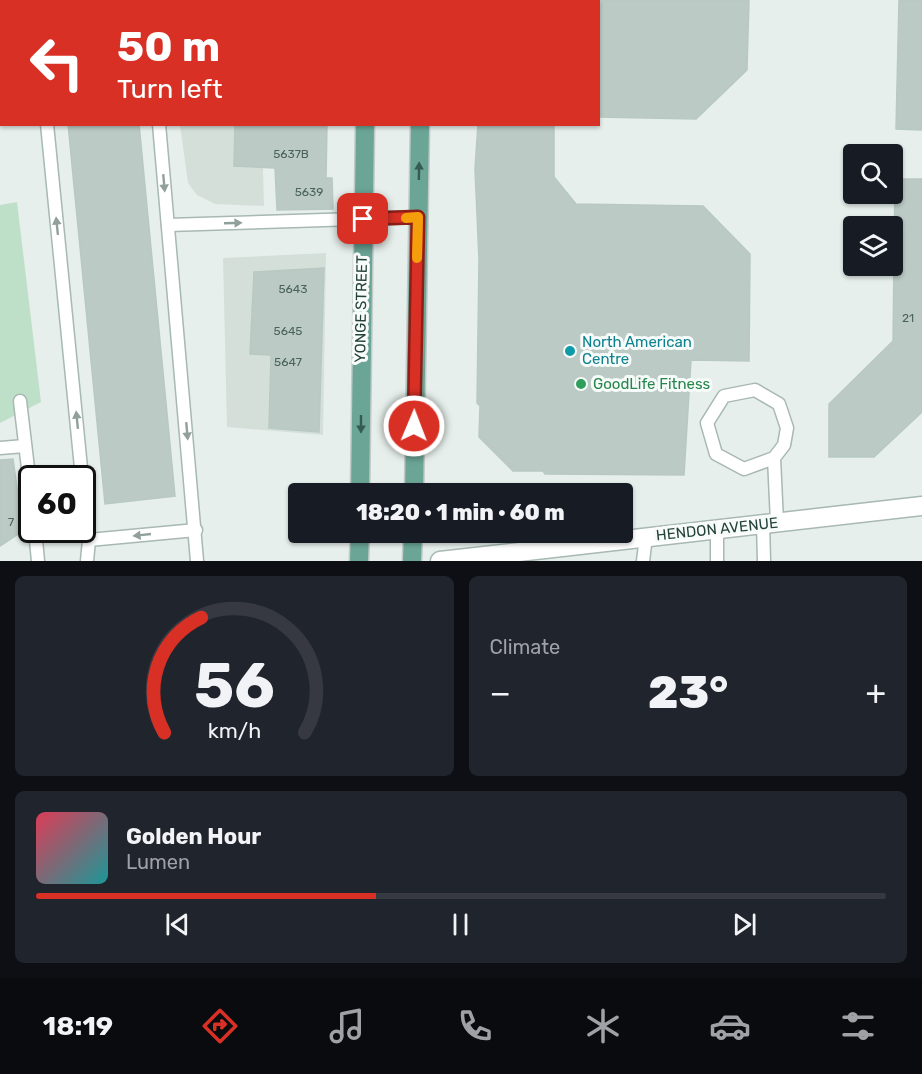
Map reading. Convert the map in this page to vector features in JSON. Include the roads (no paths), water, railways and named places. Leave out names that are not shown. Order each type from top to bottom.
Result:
[{"type":"main road","name":"YONGE STREET","points":[[360,483],[365,126]]},
{"type":"main road","points":[[414,483],[420,126]]},
{"type":"main road","points":[[359,561],[360,543]]},
{"type":"main road","points":[[412,561],[413,543]]},
{"type":"street","name":"HENDON AVENUE","points":[[440,561],[922,506]]},
{"type":"lane","points":[[47,126],[81,465]]},
{"type":"lane","points":[[159,126],[197,561]]},
{"type":"lane","points":[[168,225],[418,217]]},
{"type":"lane","points":[[764,561],[770,523],[774,458],[784,445],[787,428],[779,404],[755,390],[724,396],[707,423],[716,454],[744,469],[774,458]]},
{"type":"lane","points":[[20,401],[27,465]]},
{"type":"lane","points":[[0,448],[25,446]]},
{"type":"lane","points":[[717,528],[717,561]]},
{"type":"lane","points":[[96,539],[196,530]]},
{"type":"lane","points":[[643,561],[646,537]]},
{"type":"lane","points":[[36,543],[38,561]]},
{"type":"lane","points":[[87,561],[89,543]]},
{"type":"place","name":"North American Centre","points":[[570,351]]},
{"type":"place","name":"GoodLife Fitness","points":[[581,384]]}]
